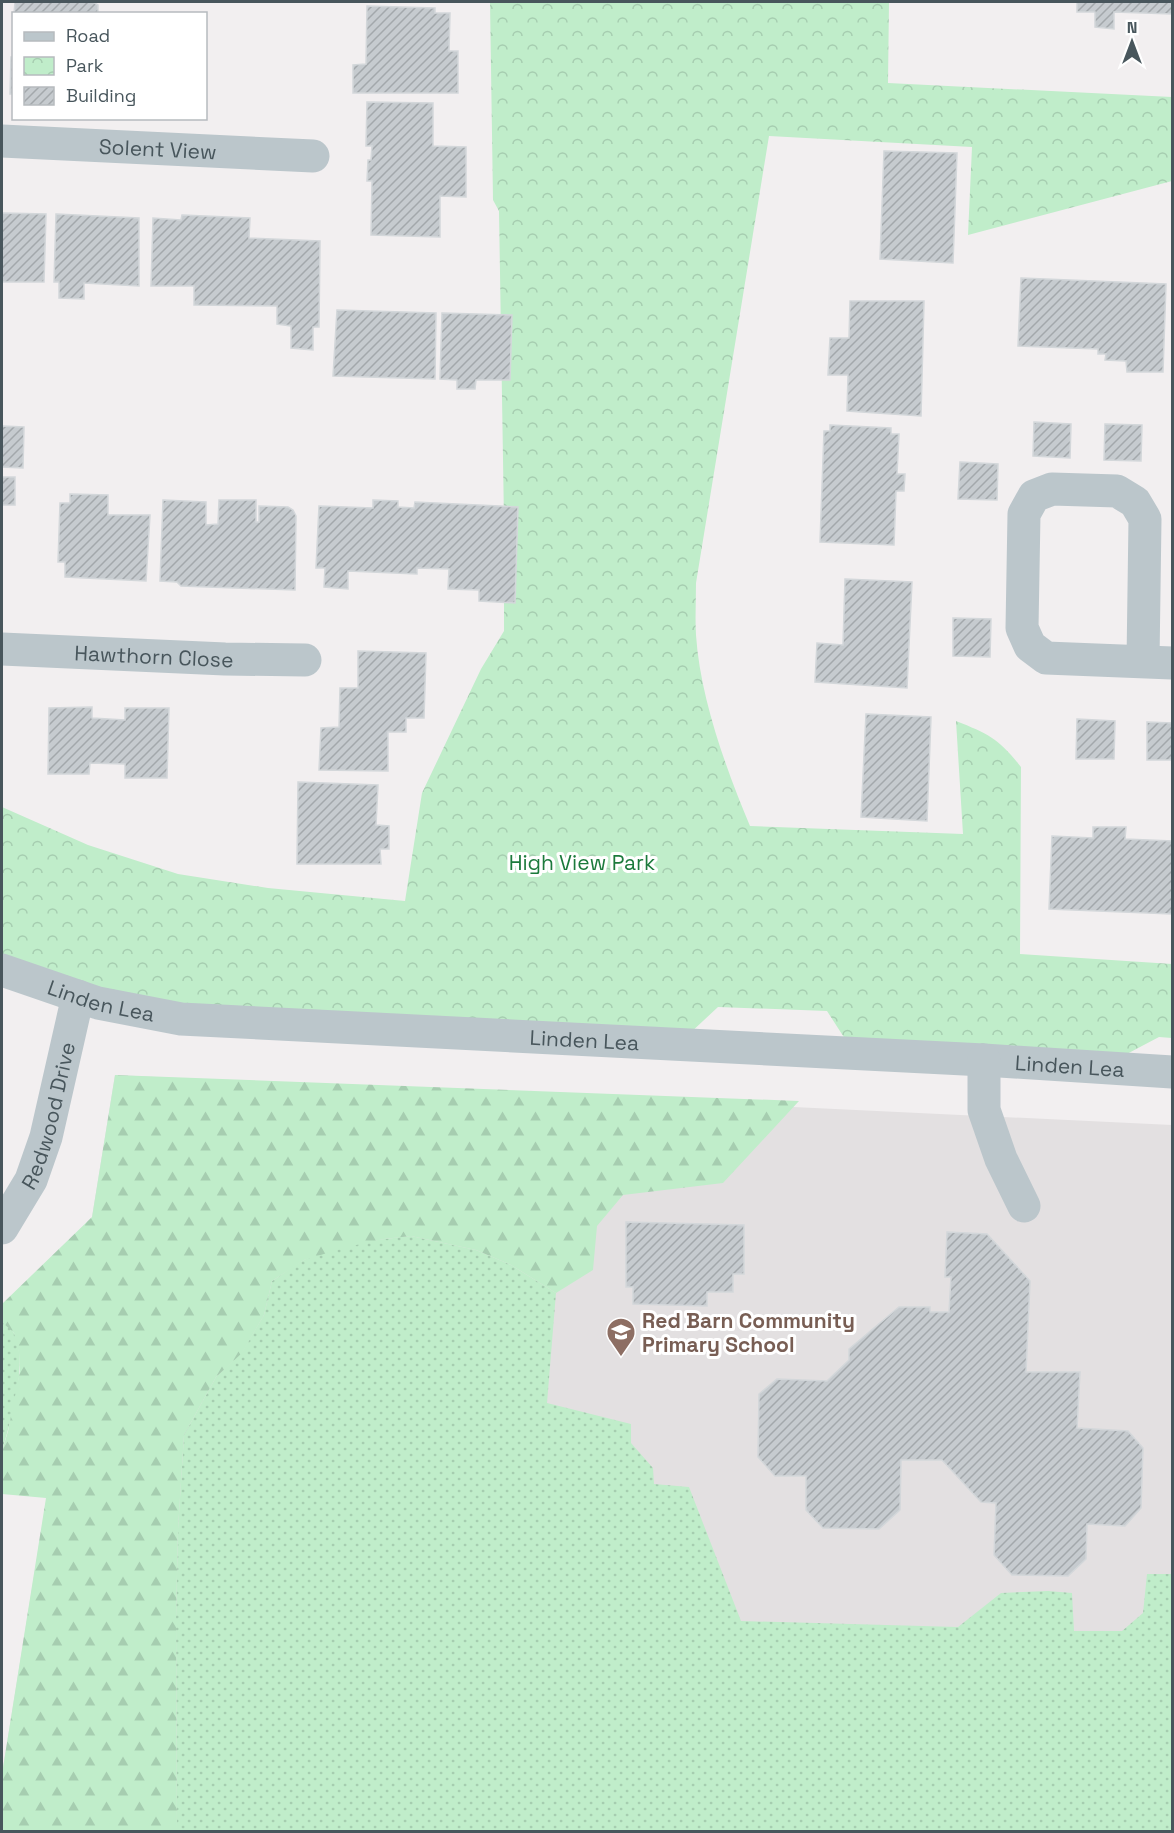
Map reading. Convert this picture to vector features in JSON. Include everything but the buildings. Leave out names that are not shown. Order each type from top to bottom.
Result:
[{"type":"street","name":"Solent View","points":[[2,141],[313,156]]},
{"type":"street","points":[[1052,489],[1117,491],[1135,502],[1145,519],[1158,662],[1046,658],[1030,646],[1022,627],[1024,514],[1034,496],[1052,489]]},
{"type":"street","name":"Hawthorn Close","points":[[2,649],[225,659],[305,660]]},
{"type":"street","name":"Linden Lea","points":[[2,970],[98,1003],[181,1019],[984,1059],[1173,1072]]},
{"type":"street","name":"Redwood Drive","points":[[2,1228],[31,1180],[46,1137],[78,996]]},
{"type":"street","points":[[984,1059],[984,1110],[1001,1159],[1024,1206]]},
{"type":"shaded area","name":"Red Barn Community Primary School","points":[[115,1075],[1172,1125],[1172,1831],[2,1832],[2,1774]]},
{"type":"green space","name":"High View Park","points":[[490,2],[889,2],[888,83],[1172,97],[1172,181],[968,235],[972,147],[769,136],[696,583],[696,635],[698,659],[709,708],[723,757],[750,826],[963,834],[956,721],[985,734],[999,744],[1021,767],[1020,954],[1172,964],[1172,1038],[1159,1037],[1123,1056],[847,1042],[827,1011],[718,1007],[688,1035],[162,1003],[111,993],[2,958],[2,807],[88,845],[178,874],[268,888],[405,901],[422,793],[481,669],[504,631],[499,211],[493,200]]},
{"type":"green space","points":[[115,1075],[799,1101],[723,1183],[623,1195],[597,1226],[593,1270],[556,1293],[511,1265],[476,1250],[411,1236],[347,1247],[304,1260],[272,1281],[264,1315],[242,1353],[216,1377],[184,1435],[178,1529],[176,1619],[177,1831],[2,1831],[2,1774],[46,1498],[2,1494],[2,1451],[20,1371],[19,1353],[14,1333],[2,1322],[2,1304],[92,1217]]},
{"type":"green space","points":[[411,1236],[476,1250],[511,1265],[556,1293],[547,1403],[631,1424],[631,1443],[653,1468],[654,1484],[689,1487],[741,1621],[958,1627],[1001,1593],[1048,1591],[1072,1593],[1074,1631],[1122,1631],[1143,1613],[1147,1574],[1171,1574],[1172,1565],[1172,1831],[177,1832],[176,1619],[178,1529],[184,1435],[216,1377],[242,1352],[264,1315],[272,1281],[315,1255],[370,1241]]},
{"type":"green space","points":[[2,1322],[15,1335],[20,1362],[17,1393],[2,1451]]},
{"type":"place","name":"Red Barn Community Primary School","points":[[621,1358]]}]
